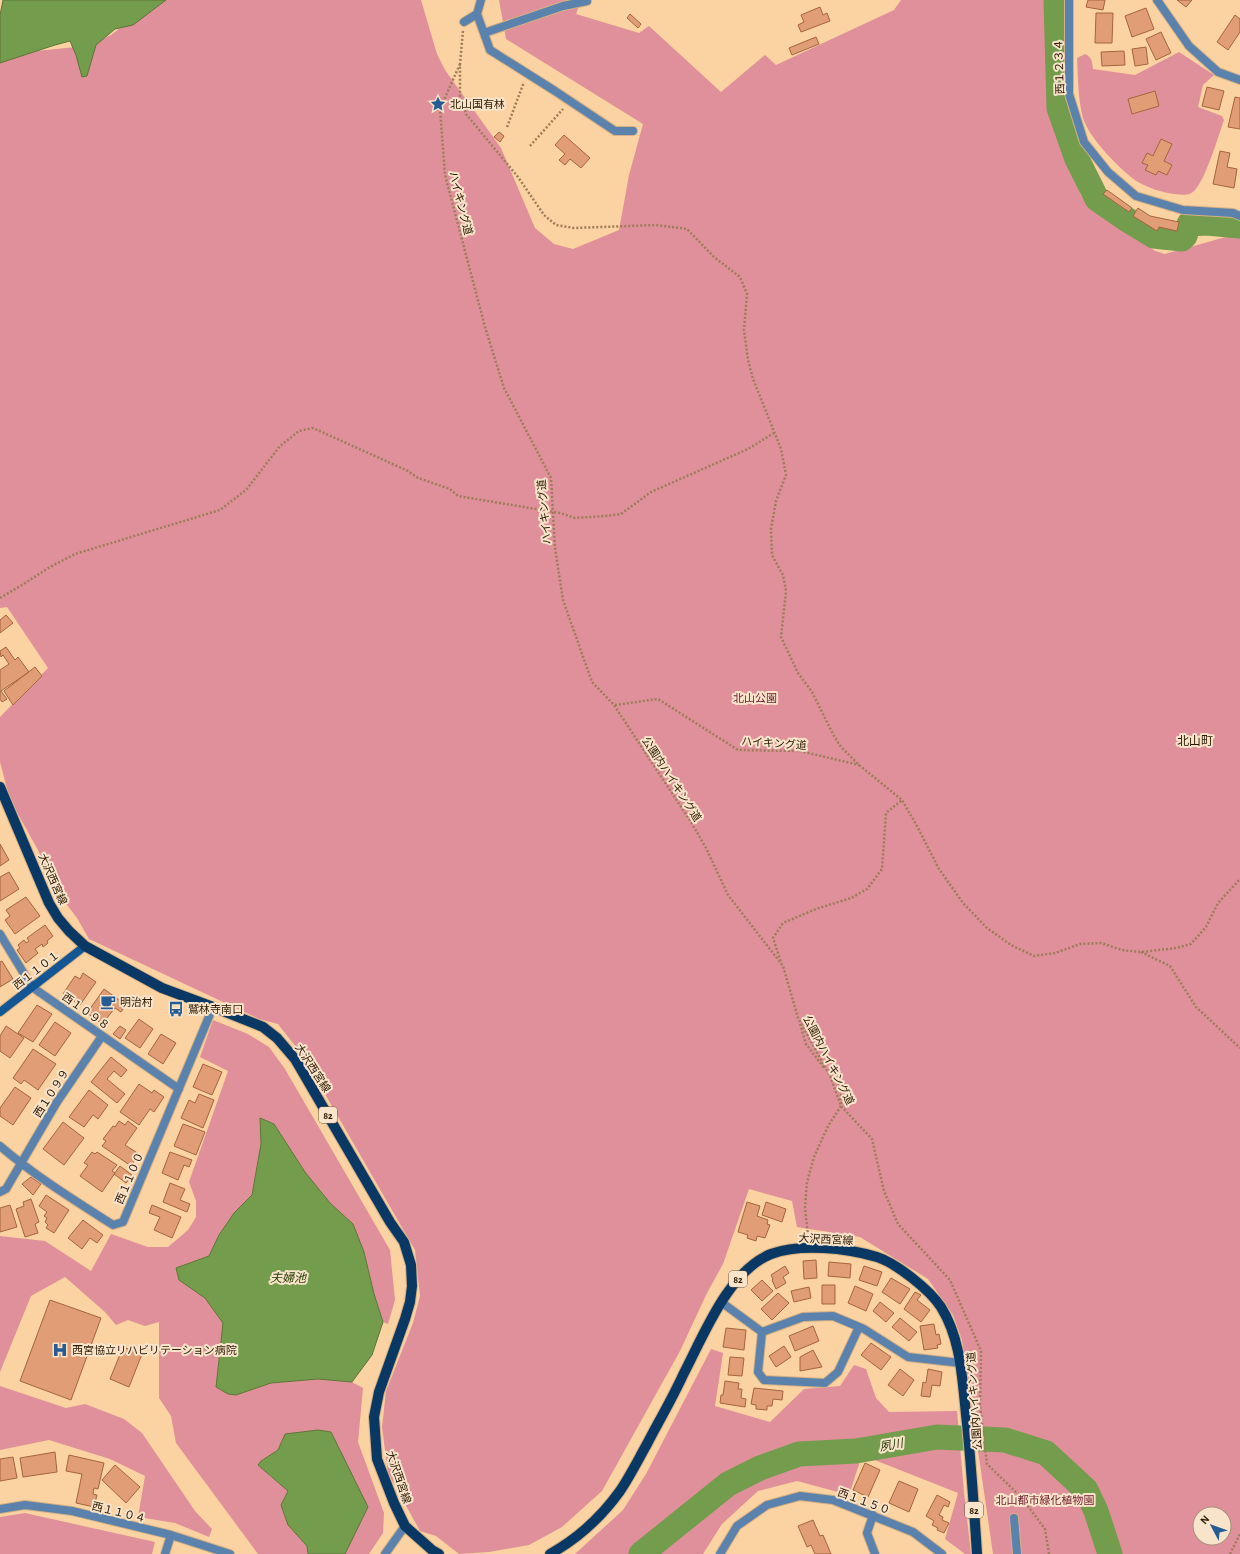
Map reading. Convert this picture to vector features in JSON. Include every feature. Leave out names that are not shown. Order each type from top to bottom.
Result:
[{"type":"main road","name":"大沢西宮線","points":[[0,787],[50,903],[64,925],[85,946],[162,988],[263,1027],[277,1038],[295,1059],[390,1222],[404,1242],[411,1265],[412,1286],[410,1302],[379,1392],[374,1417],[377,1459],[394,1503],[405,1526],[428,1546],[440,1554]]},
{"type":"main road","name":"大沢西宮線","points":[[550,1554],[562,1548],[581,1532],[603,1512],[619,1492],[629,1477],[721,1302],[737,1281],[747,1270],[770,1255],[790,1249],[809,1248],[856,1252],[880,1258],[901,1269],[933,1297],[942,1307],[958,1349],[960,1363],[966,1409],[977,1554]]},
{"type":"street","points":[[481,0],[477,14],[490,50],[615,131],[633,131]]},
{"type":"street","name":"西１２３４","points":[[1069,0],[1069,94],[1084,142],[1108,172],[1136,196],[1182,210],[1233,213],[1240,216]]},
{"type":"street","points":[[1157,0],[1189,46],[1218,72],[1240,80]]},
{"type":"street","points":[[484,33],[563,6],[587,2]]},
{"type":"street","points":[[464,22],[477,14]]},
{"type":"street","name":"西１０９８","points":[[0,934],[32,987],[179,1089]]},
{"type":"street","name":"西１１０１","points":[[0,1012],[85,946]]},
{"type":"street","name":"西１１００","points":[[0,1146],[20,1163],[113,1225],[123,1222],[213,1007]]},
{"type":"street","name":"西１０９９","points":[[0,1192],[6,1189],[57,1102],[102,1036]]},
{"type":"street","points":[[721,1302],[762,1332]]},
{"type":"street","points":[[762,1332],[803,1318],[833,1316],[859,1327],[908,1357],[960,1363]]},
{"type":"street","points":[[762,1332],[758,1372],[764,1380],[825,1383],[838,1372],[859,1327]]},
{"type":"street","name":"西１１５０","points":[[720,1554],[737,1526],[767,1505],[800,1496],[833,1500],[872,1515],[913,1532],[942,1554]]},
{"type":"street","name":"西１１０４","points":[[0,1509],[25,1505],[72,1511],[171,1535],[230,1554]]},
{"type":"street","points":[[872,1515],[867,1533],[875,1554]]},
{"type":"street","points":[[1014,1518],[1017,1554]]},
{"type":"street","points":[[385,1554],[405,1526]]},
{"type":"street","points":[[165,1554],[171,1535]]},
{"type":"path","points":[[464,22],[460,64],[460,96],[466,114],[518,178],[544,215],[556,226],[574,228],[656,225],[687,229],[714,257],[740,277],[747,294],[744,330],[748,360],[753,379],[781,449],[786,475],[776,501],[771,529],[772,555],[783,575],[786,591],[781,637],[795,668],[812,692],[841,747],[859,765],[902,800],[939,869],[963,903],[987,928],[1011,944],[1034,956],[1056,953],[1080,944],[1101,943],[1122,950],[1141,952],[1176,948],[1191,944],[1206,927],[1218,903],[1240,879]]},
{"type":"path","name":"ハイキング道","points":[[460,64],[440,109],[445,175],[485,327],[504,388],[550,478],[555,548],[563,600],[592,682],[614,706],[658,699],[738,750],[800,751],[859,765]]},
{"type":"path","points":[[507,127],[517,98],[528,74]]},
{"type":"path","points":[[530,146],[556,116]]},
{"type":"path","points":[[0,598],[50,567],[75,554],[220,510],[246,490],[280,446],[299,431],[313,428],[408,471],[418,478],[450,489],[458,496],[560,513],[575,518],[621,514],[651,492],[748,449],[774,433]]},
{"type":"path","name":"公園内ハイキング道","points":[[614,706],[691,822],[706,848],[728,895],[783,966]]},
{"type":"path","points":[[809,1248],[806,1208],[807,1182],[814,1157],[828,1126],[841,1106],[841,1086],[830,1076],[806,1044],[786,984],[783,966],[773,938],[783,924],[816,908],[851,898],[867,889],[882,869],[886,813],[902,800]]},
{"type":"path","points":[[1141,952],[1170,966],[1196,1007],[1240,1048]]},
{"type":"path","name":"公園内ハイキング道","points":[[798,1018],[830,1076],[841,1106],[872,1139],[884,1191],[898,1224],[950,1280],[981,1351],[980,1405],[987,1464],[1021,1497],[1045,1529],[1049,1554]]},
{"type":"path","points":[[1230,1554],[1240,1534]]},
{"type":"green space","name":"北山公園","points":[[157,0],[421,0],[437,54],[445,70],[501,148],[535,228],[554,244],[573,249],[619,230],[629,175],[643,124],[506,39],[499,0],[581,0],[576,14],[639,33],[649,26],[721,92],[765,55],[776,65],[894,10],[901,0],[1050,0],[1060,109],[1081,196],[1155,251],[1165,254],[1240,233],[1240,1554],[993,1554],[962,1340],[953,1315],[928,1279],[860,1237],[797,1227],[792,1201],[749,1189],[723,1264],[707,1293],[680,1351],[602,1491],[562,1527],[529,1545],[489,1552],[459,1554],[436,1536],[420,1531],[388,1473],[382,1427],[386,1391],[413,1323],[420,1296],[415,1250],[303,1056],[278,1024],[259,1019],[89,939],[77,918],[52,885],[38,850],[10,800],[0,762],[0,717],[48,668],[7,607],[0,608],[0,58],[15,53],[87,46],[111,35]]},
{"type":"green space","points":[[1179,52],[1214,75],[1203,85],[1198,107],[1222,116],[1224,120],[1211,157],[1199,184],[1193,192],[1183,195],[1161,191],[1138,182],[1106,153],[1092,135],[1086,126],[1081,111],[1077,58],[1085,54],[1090,58],[1093,69],[1135,75]]},
{"type":"green space","points":[[213,1020],[248,1034],[269,1047],[285,1069],[390,1250],[395,1300],[388,1324],[383,1322],[374,1294],[364,1253],[353,1224],[330,1203],[305,1172],[274,1124],[260,1119],[261,1144],[252,1195],[234,1213],[219,1235],[209,1256],[176,1268],[179,1280],[205,1297],[223,1323],[216,1387],[228,1394],[236,1395],[271,1383],[318,1379],[352,1382],[363,1388],[358,1442],[384,1513],[383,1533],[369,1554],[345,1554],[367,1507],[331,1432],[285,1434],[278,1450],[261,1461],[269,1475],[288,1491],[281,1505],[288,1525],[307,1546],[308,1554],[258,1554],[176,1443],[171,1416],[159,1398],[159,1322],[145,1326],[128,1320],[116,1325],[105,1312],[65,1277],[31,1296],[0,1372],[0,1236],[45,1241],[91,1271],[111,1234],[148,1247],[168,1247],[188,1230],[196,1217],[196,1201],[189,1182],[228,1071],[200,1057]]},
{"type":"green space","points":[[711,1349],[723,1353],[715,1406],[770,1422],[804,1389],[840,1386],[854,1365],[866,1369],[876,1398],[889,1412],[957,1411],[971,1554],[965,1554],[945,1539],[958,1493],[862,1455],[849,1495],[797,1481],[758,1491],[722,1524],[703,1554],[575,1554],[623,1510],[646,1474]]},
{"type":"green space","points":[[0,1386],[66,1408],[85,1404],[124,1419],[142,1433],[195,1511],[212,1529],[209,1537],[175,1523],[138,1517],[145,1476],[110,1459],[49,1440],[0,1450]]},
{"type":"green space","points":[[25,1513],[155,1542],[152,1554],[0,1554],[0,1517]]},
{"type":"water","points":[[3,0],[166,0],[133,25],[115,29],[96,45],[87,76],[82,77],[76,55],[70,41],[0,63],[0,15]]},
{"type":"water","name":"夫婦池","points":[[260,1118],[274,1124],[305,1172],[330,1203],[353,1224],[364,1252],[374,1294],[383,1322],[372,1355],[352,1382],[318,1379],[271,1383],[236,1395],[228,1394],[216,1387],[223,1323],[205,1298],[179,1280],[176,1268],[209,1256],[219,1235],[234,1213],[252,1195],[261,1144]]},
{"type":"water","points":[[318,1430],[331,1432],[368,1507],[345,1554],[308,1554],[307,1546],[288,1525],[281,1505],[288,1491],[258,1465],[261,1461],[278,1450],[285,1434]]},
{"type":"building","points":[[1088,0],[1105,0],[1103,10],[1086,7]]},
{"type":"building","points":[[1177,0],[1192,0],[1186,7]]},
{"type":"building","points":[[820,7],[823,15],[827,13],[830,21],[801,32],[798,25],[804,22],[801,15]]},
{"type":"building","points":[[1146,8],[1154,29],[1132,37],[1125,16]]},
{"type":"building","points":[[1096,13],[1113,13],[1112,43],[1095,43]]},
{"type":"building","points":[[630,14],[641,24],[638,28],[627,18]]},
{"type":"building","points":[[1235,15],[1240,19],[1240,32],[1228,50],[1217,42]]},
{"type":"building","points":[[1161,32],[1171,53],[1156,60],[1146,39]]},
{"type":"building","points":[[816,37],[819,44],[792,55],[789,48]]},
{"type":"building","points":[[1146,47],[1148,64],[1135,66],[1132,49]]},
{"type":"building","points":[[1124,51],[1125,65],[1102,66],[1101,52]]},
{"type":"building","points":[[1207,87],[1224,91],[1219,110],[1202,106]]},
{"type":"building","points":[[1155,91],[1159,106],[1132,114],[1128,99]]},
{"type":"building","points":[[1235,97],[1240,98],[1240,129],[1228,127]]},
{"type":"building","points":[[499,132],[504,136],[500,142],[494,137]]},
{"type":"building","points":[[564,135],[590,158],[581,168],[570,159],[565,165],[559,160],[565,154],[555,145]]},
{"type":"building","points":[[1161,139],[1172,144],[1164,161],[1172,165],[1167,175],[1158,171],[1156,175],[1145,170],[1148,165],[1142,163],[1147,153],[1153,156]]},
{"type":"building","points":[[1220,151],[1230,153],[1227,167],[1237,169],[1234,188],[1213,184]]},
{"type":"building","points":[[1107,190],[1132,208],[1129,212],[1103,194]]},
{"type":"building","points":[[1138,208],[1150,216],[1179,222],[1177,231],[1159,227],[1157,231],[1133,216]]},
{"type":"building","points":[[6,615],[13,623],[0,633],[0,620]]},
{"type":"building","points":[[6,647],[15,660],[18,657],[29,672],[1,691],[7,699],[2,702],[0,699],[0,670],[9,664],[3,655],[1,657],[0,651]]},
{"type":"building","points":[[35,667],[42,676],[13,705],[4,691]]},
{"type":"building","points":[[0,844],[9,860],[0,866]]},
{"type":"building","points":[[9,872],[19,889],[0,901],[0,877]]},
{"type":"building","points":[[26,897],[40,916],[15,934],[5,920],[10,916],[6,910]]},
{"type":"building","points":[[45,925],[53,936],[43,947],[42,944],[35,949],[38,953],[26,963],[17,950],[20,948],[18,945],[24,940],[26,943],[29,941],[27,938]]},
{"type":"building","points":[[2,961],[13,979],[0,987],[0,962]]},
{"type":"building","points":[[83,973],[96,982],[80,1005],[63,994],[75,976],[80,979]]},
{"type":"building","points":[[104,989],[126,1005],[121,1012],[115,1008],[102,1024],[87,1013]]},
{"type":"building","points":[[37,1005],[52,1014],[33,1042],[18,1033]]},
{"type":"building","points":[[139,1019],[153,1029],[140,1048],[125,1038]]},
{"type":"building","points":[[55,1022],[71,1033],[55,1056],[39,1045]]},
{"type":"building","points":[[6,1026],[24,1038],[10,1058],[0,1051],[0,1036]]},
{"type":"building","points":[[120,1026],[126,1030],[120,1039],[113,1034]]},
{"type":"building","points":[[161,1034],[176,1043],[163,1064],[148,1054]]},
{"type":"building","points":[[33,1049],[56,1064],[38,1090],[24,1080],[21,1084],[13,1078]]},
{"type":"building","points":[[111,1057],[127,1070],[121,1077],[114,1071],[107,1079],[125,1094],[117,1103],[91,1082]]},
{"type":"building","points":[[203,1064],[222,1072],[212,1095],[193,1087]]},
{"type":"building","points":[[139,1084],[152,1093],[154,1090],[164,1097],[154,1112],[150,1109],[139,1125],[120,1112]]},
{"type":"building","points":[[15,1087],[31,1098],[13,1125],[0,1116],[0,1108]]},
{"type":"building","points":[[89,1090],[108,1105],[98,1119],[93,1115],[84,1127],[69,1117]]},
{"type":"building","points":[[199,1094],[214,1100],[203,1128],[181,1118],[189,1100],[195,1103]]},
{"type":"building","points":[[119,1121],[125,1125],[128,1121],[137,1128],[125,1145],[139,1154],[131,1166],[102,1146],[106,1141],[103,1139]]},
{"type":"building","points":[[63,1122],[84,1138],[64,1165],[43,1149]]},
{"type":"building","points":[[183,1124],[205,1132],[196,1155],[174,1146]]},
{"type":"building","points":[[92,1152],[95,1154],[97,1152],[117,1165],[112,1171],[115,1173],[102,1192],[80,1176],[88,1165],[84,1163]]},
{"type":"building","points":[[170,1152],[192,1160],[189,1167],[184,1165],[178,1180],[162,1173]]},
{"type":"building","points":[[120,1166],[132,1175],[126,1183],[114,1174]]},
{"type":"building","points":[[31,1177],[41,1184],[33,1195],[22,1184]]},
{"type":"building","points":[[170,1183],[185,1189],[180,1200],[190,1204],[187,1212],[163,1202]]},
{"type":"building","points":[[46,1195],[69,1210],[54,1233],[46,1228],[48,1225],[45,1222],[47,1218],[44,1216],[47,1212],[39,1206]]},
{"type":"building","points":[[31,1199],[39,1222],[35,1224],[38,1233],[25,1237],[16,1209],[24,1206],[23,1202]]},
{"type":"building","points":[[747,1202],[760,1206],[757,1216],[768,1220],[767,1224],[770,1225],[765,1238],[757,1236],[756,1241],[747,1238],[748,1235],[738,1232]]},
{"type":"building","points":[[766,1202],[786,1209],[782,1222],[762,1215]]},
{"type":"building","points":[[10,1205],[17,1227],[0,1232],[0,1208]]},
{"type":"building","points":[[152,1205],[181,1217],[172,1238],[154,1230],[160,1217],[149,1213]]},
{"type":"building","points":[[83,1220],[103,1235],[97,1243],[90,1238],[82,1249],[68,1238]]},
{"type":"building","points":[[816,1260],[817,1278],[804,1279],[803,1261]]},
{"type":"building","points":[[829,1262],[851,1264],[850,1278],[828,1276]]},
{"type":"building","points":[[785,1266],[789,1273],[783,1277],[786,1283],[776,1289],[771,1275]]},
{"type":"building","points":[[864,1266],[882,1272],[877,1286],[859,1280]]},
{"type":"building","points":[[891,1278],[910,1289],[900,1304],[882,1292]]},
{"type":"building","points":[[762,1280],[773,1291],[762,1301],[751,1290]]},
{"type":"building","points":[[822,1285],[835,1285],[835,1304],[822,1304]]},
{"type":"building","points":[[855,1286],[873,1294],[866,1311],[848,1303]]},
{"type":"building","points":[[809,1287],[811,1298],[794,1302],[791,1291]]},
{"type":"building","points":[[915,1292],[921,1295],[917,1300],[930,1310],[921,1322],[904,1309]]},
{"type":"building","points":[[778,1293],[789,1303],[772,1320],[761,1309]]},
{"type":"building","name":"西宮協立リハビリテーション病院","points":[[50,1300],[101,1318],[71,1400],[20,1381]]},
{"type":"building","points":[[880,1302],[894,1313],[886,1322],[873,1311]]},
{"type":"building","points":[[900,1318],[917,1332],[909,1341],[892,1327]]},
{"type":"building","points":[[934,1324],[936,1335],[939,1334],[941,1344],[937,1345],[938,1348],[924,1350],[920,1326]]},
{"type":"building","points":[[813,1326],[819,1341],[795,1351],[789,1336]]},
{"type":"building","points":[[726,1328],[746,1330],[744,1350],[723,1347]]},
{"type":"building","points":[[871,1343],[891,1357],[881,1370],[861,1355]]},
{"type":"building","points":[[784,1346],[791,1357],[776,1367],[769,1356]]},
{"type":"building","points":[[123,1347],[142,1354],[129,1387],[110,1379]]},
{"type":"building","points":[[813,1350],[822,1367],[800,1371],[800,1357]]},
{"type":"building","points":[[730,1357],[744,1358],[742,1376],[728,1375]]},
{"type":"building","points":[[900,1369],[914,1380],[903,1396],[888,1385]]},
{"type":"building","points":[[928,1369],[942,1372],[940,1386],[932,1385],[930,1397],[921,1396],[923,1382],[926,1383]]},
{"type":"building","points":[[725,1381],[739,1383],[738,1389],[742,1389],[741,1398],[746,1399],[745,1407],[720,1403]]},
{"type":"building","points":[[754,1388],[783,1391],[782,1400],[773,1399],[772,1406],[767,1406],[767,1410],[756,1409],[756,1405],[751,1404]]},
{"type":"building","points":[[55,1452],[57,1472],[23,1477],[20,1458]]},
{"type":"building","points":[[69,1455],[104,1463],[98,1489],[94,1488],[93,1494],[97,1495],[94,1507],[76,1503],[82,1474],[66,1471]]},
{"type":"building","points":[[13,1457],[17,1478],[0,1481],[0,1459]]},
{"type":"building","points":[[865,1463],[880,1470],[868,1497],[853,1490]]},
{"type":"building","points":[[115,1465],[140,1487],[126,1503],[102,1480]]},
{"type":"building","points":[[899,1481],[918,1489],[909,1512],[889,1503]]},
{"type":"building","points":[[937,1495],[950,1502],[948,1507],[944,1505],[939,1515],[943,1517],[942,1520],[949,1523],[944,1533],[937,1530],[938,1528],[932,1525],[934,1521],[926,1516]]},
{"type":"building","points":[[813,1520],[820,1536],[823,1535],[831,1554],[815,1554],[811,1545],[807,1547],[798,1526]]},
{"type":"waterway","points":[[1056,0],[1059,108],[1077,159],[1097,199],[1154,236],[1182,239],[1185,236],[1189,224],[1207,223],[1240,226]]},
{"type":"waterway","name":"夙川","points":[[641,1554],[728,1484],[760,1468],[799,1454],[856,1451],[937,1437],[1005,1440],[1046,1453],[1086,1490],[1096,1511],[1110,1554]]},
{"type":"place","name":"北山国有林","points":[[438,104]]},
{"type":"place","name":"明治村","points":[[108,1002]]},
{"type":"place","name":"鷲林寺南口","points":[[176,1009]]},
{"type":"place","name":"西宮協立リハビリテーション病院","points":[[60,1350]]},
{"type":"district","name":"北山町","points":[[1195,741]]},
{"type":"park label","name":"北山都市緑化植物園","points":[[1045,1500]]}]
